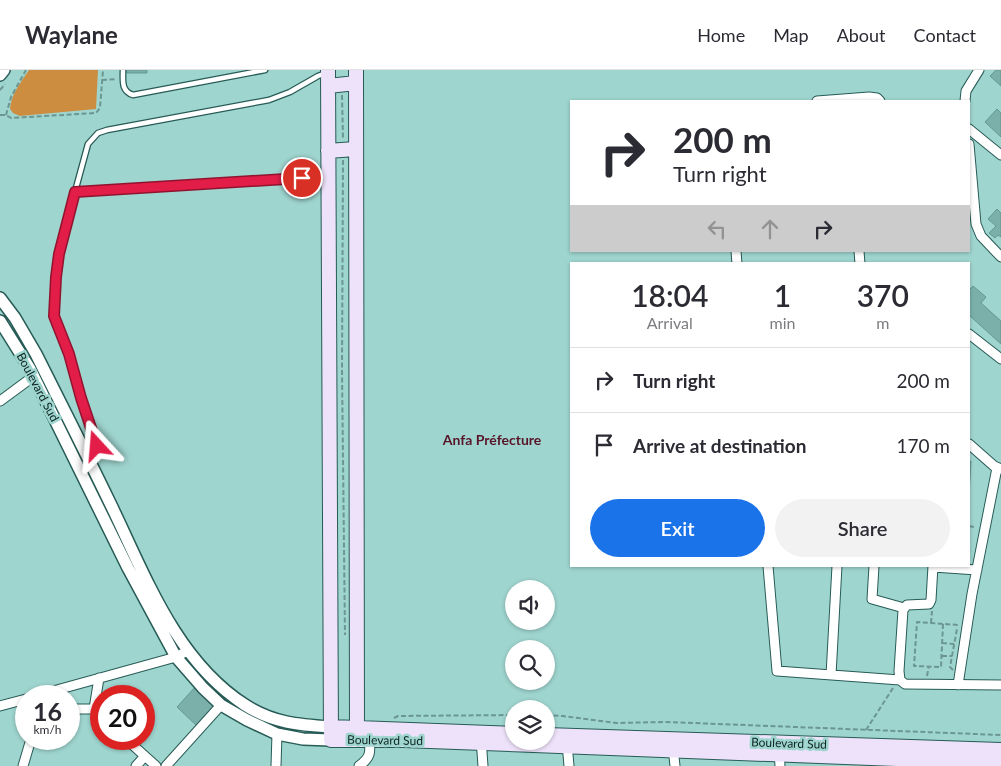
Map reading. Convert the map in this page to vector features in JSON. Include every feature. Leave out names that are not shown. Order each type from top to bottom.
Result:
[{"type":"main road","points":[[331,734],[328,76],[351,79],[349,168],[361,736]]},
{"type":"main road","points":[[328,151],[349,149]]},
{"type":"main road","name":"Boulevard Sud","points":[[331,734],[673,744],[779,754],[899,757],[1001,763]]},
{"type":"main road","name":"Boulevard Sud","points":[[481,738],[505,735]]},
{"type":"main road","name":"Boulevard Sud","points":[[555,738],[566,741]]},
{"type":"main road","name":"Boulevard Sud","points":[[899,757],[1001,750]]},
{"type":"street","points":[[0,75],[4,70]]},
{"type":"street","points":[[965,100],[966,92],[979,70]]},
{"type":"street","points":[[831,100],[869,97],[879,100]]},
{"type":"street","points":[[970,130],[1001,155]]},
{"type":"street","points":[[970,171],[972,225],[1001,257]]},
{"type":"street","name":"Boulevard Sud","points":[[0,298],[15,318],[36,354],[160,607],[188,651],[227,692],[245,705],[269,717],[331,734]]},
{"type":"street","name":"Boulevard Sud","points":[[0,321],[34,376],[128,568],[176,657],[203,688],[222,704],[248,720],[277,734],[303,739],[331,734]]},
{"type":"street","points":[[970,335],[1001,359]]},
{"type":"street","points":[[0,401],[34,376]]},
{"type":"street","points":[[958,685],[977,570],[999,468],[970,445]]},
{"type":"street","points":[[768,567],[777,671],[900,680],[905,684],[1001,686]]},
{"type":"street","points":[[831,675],[837,567]]},
{"type":"street","points":[[874,567],[872,599],[904,608]]},
{"type":"street","points":[[900,680],[902,613],[907,605],[928,604],[931,600],[933,567]]},
{"type":"street","points":[[944,567],[977,570]]},
{"type":"street","points":[[76,685],[176,657],[188,651]]},
{"type":"street","points":[[99,678],[99,685]]},
{"type":"street","points":[[0,706],[15,702]]},
{"type":"street","points":[[166,766],[222,704]]},
{"type":"street","points":[[276,766],[277,734]]},
{"type":"street","points":[[359,766],[368,760],[370,754],[361,736]]},
{"type":"street","points":[[481,738],[483,766]]},
{"type":"street","points":[[566,741],[569,766]]},
{"type":"street","points":[[673,744],[675,766]]},
{"type":"street","points":[[24,766],[28,750]]},
{"type":"street","points":[[138,750],[156,766]]},
{"type":"street","points":[[136,766],[145,756]]},
{"type":"lane","points":[[123,70],[124,90],[133,94],[265,70]]},
{"type":"lane","points":[[90,461],[95,454],[96,442],[69,354],[54,316],[59,254],[86,148],[91,140],[102,131],[269,100],[290,92],[318,76],[328,76]]},
{"type":"lane","points":[[75,192],[302,178]]},
{"type":"path","points":[[6,115],[11,96],[26,70]]},
{"type":"path","points":[[0,115],[6,115],[11,118],[96,113],[100,108],[103,70]]},
{"type":"path","points":[[102,80],[123,79]]},
{"type":"path","points":[[345,642],[342,371],[351,79]]},
{"type":"path","points":[[970,526],[974,527]]},
{"type":"path","points":[[931,623],[932,609],[934,609]]},
{"type":"path","points":[[956,673],[950,667],[959,617]]},
{"type":"path","points":[[943,624],[941,667],[914,666],[917,622],[958,625]]},
{"type":"path","points":[[942,643],[954,644]]},
{"type":"path","points":[[942,656],[952,656]]},
{"type":"path","points":[[866,730],[891,690],[900,680]]},
{"type":"path","points":[[390,720],[398,716],[505,715]]},
{"type":"path","points":[[555,716],[616,723],[667,722],[1001,735]]},
{"type":"shaded area","points":[[29,70],[98,70],[96,109],[20,116],[13,113],[10,109],[12,98]]},
{"type":"building","points":[[126,70],[147,70],[147,73],[126,73]]},
{"type":"building","points":[[996,70],[1001,70],[1001,86],[990,76]]},
{"type":"building","points":[[997,109],[1001,113],[1001,137],[985,122]]},
{"type":"building","points":[[997,209],[1001,213],[1001,237],[998,235],[995,238],[989,233],[996,226],[988,219]]},
{"type":"building","points":[[973,286],[986,297],[981,303],[1001,321],[1001,344],[970,316],[970,289]]},
{"type":"building","points":[[196,686],[216,705],[197,726],[177,707]]},
{"type":"district","name":"Anfa Préfecture","points":[[492,439]]},
{"type":"route","points":[[97,446],[69,354],[56,324],[53,308],[59,254],[75,192],[302,178]]}]
